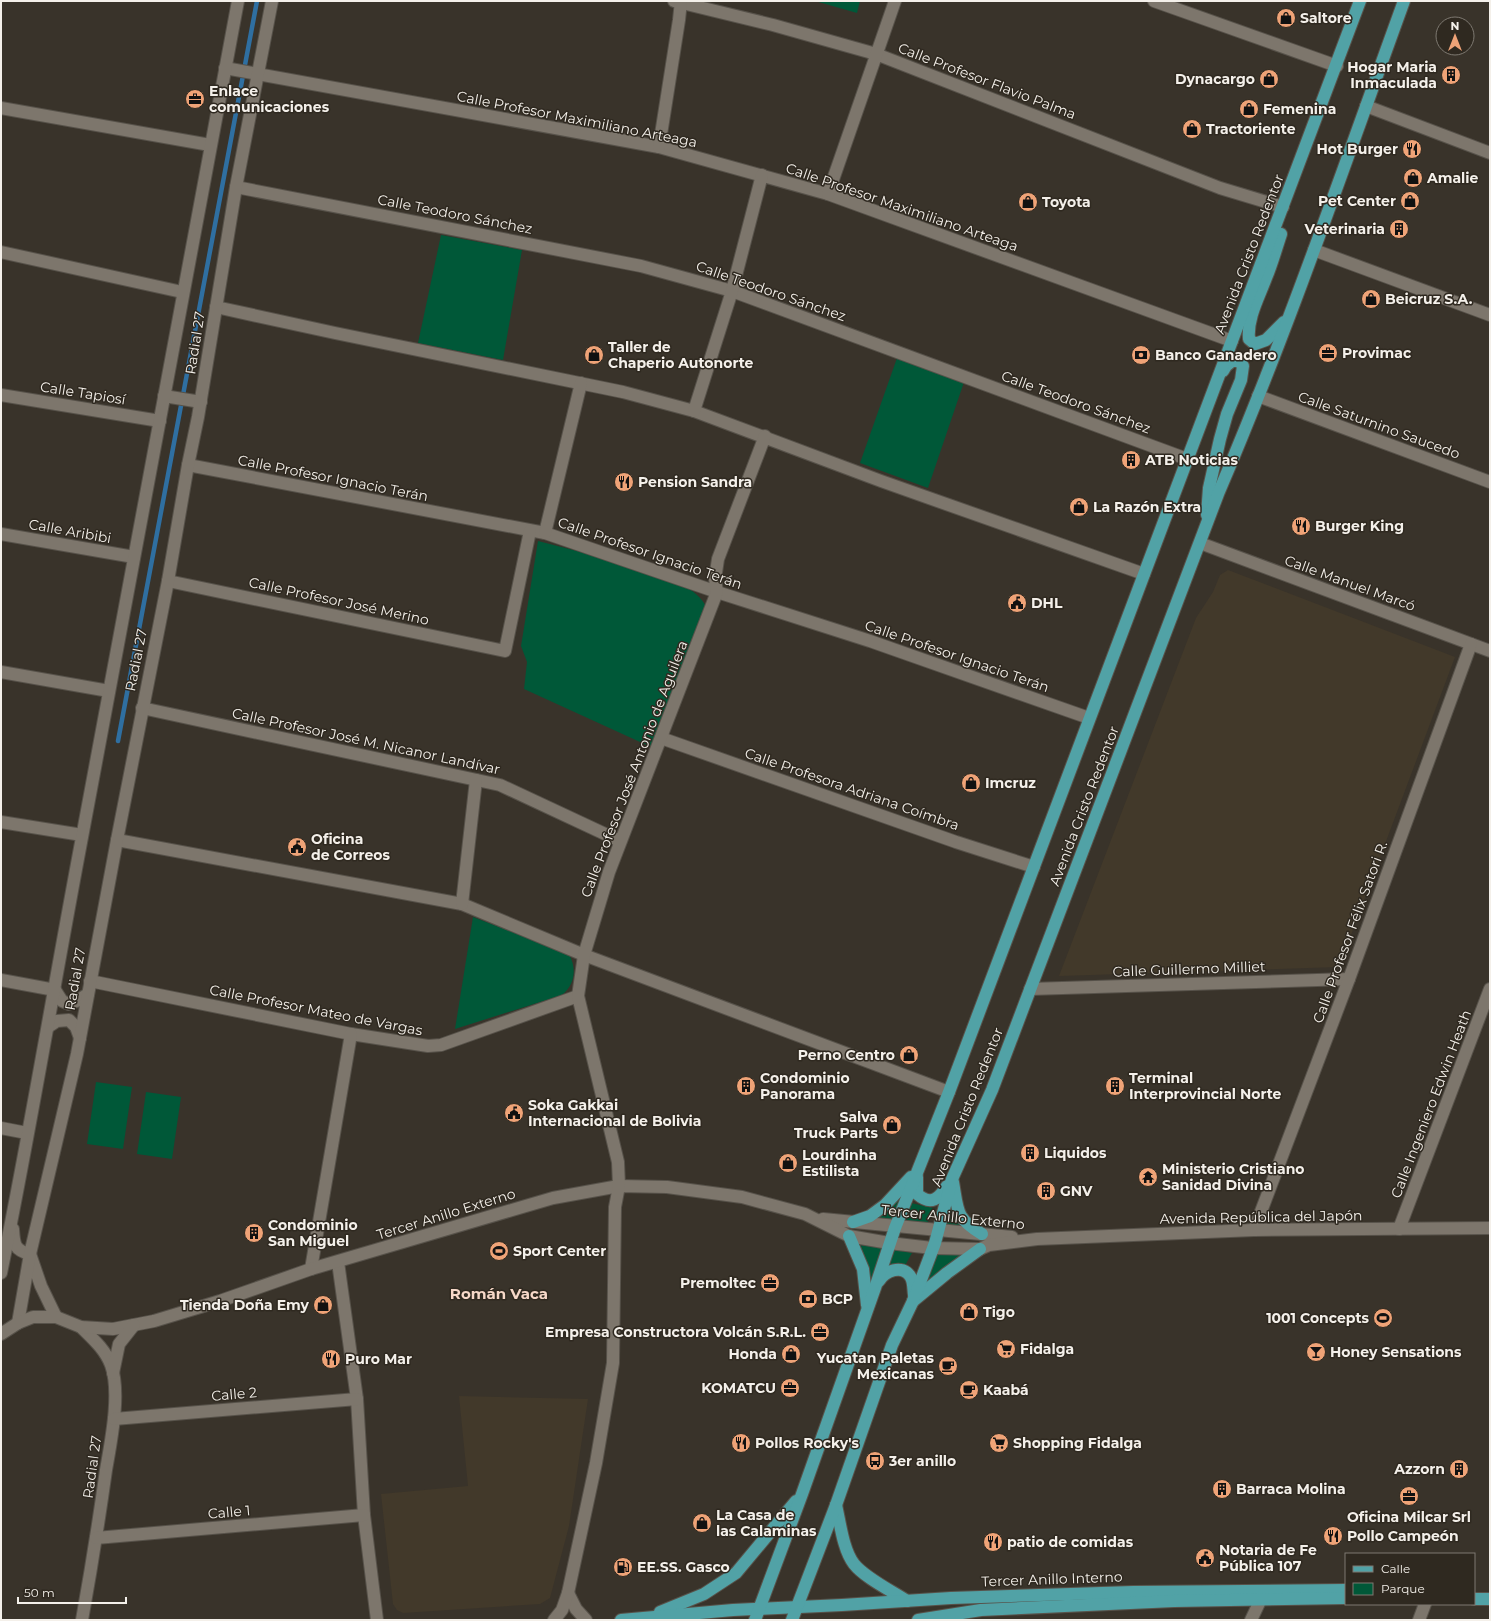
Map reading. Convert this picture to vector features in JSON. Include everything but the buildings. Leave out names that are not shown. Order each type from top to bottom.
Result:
[{"type":"main road","name":"Avenida Cristo Redentor","points":[[757,1614],[802,1494],[875,1288],[889,1243],[949,1092],[1187,459],[1292,186],[1360,1]]},
{"type":"main road","name":"Avenida Cristo Redentor","points":[[792,1620],[836,1505],[892,1345],[913,1299],[932,1248],[952,1179],[992,1090],[1200,543],[1290,314],[1404,1]]},
{"type":"main road","points":[[1290,314],[1276,331],[1266,340],[1255,344],[1249,339],[1251,318],[1277,247],[1289,206],[1292,186]]},
{"type":"main road","points":[[1208,524],[1209,488],[1227,414],[1243,373],[1244,368],[1242,363],[1239,361],[1232,361],[1226,366],[1214,389]]},
{"type":"main road","points":[[917,1170],[917,1194],[924,1200],[932,1200],[940,1197],[952,1179]]},
{"type":"main road","points":[[853,1222],[870,1216],[886,1205],[917,1170]]},
{"type":"main road","points":[[952,1179],[957,1207],[961,1218],[970,1227],[982,1234]]},
{"type":"main road","points":[[849,1236],[863,1269],[867,1308]]},
{"type":"main road","points":[[913,1299],[980,1249]]},
{"type":"main road","points":[[875,1288],[885,1273],[894,1270],[902,1271],[909,1274],[912,1280],[913,1299]]},
{"type":"main road","points":[[645,1618],[704,1594],[736,1573],[802,1494]]},
{"type":"main road","points":[[836,1505],[847,1550],[854,1564],[866,1575],[907,1601]]},
{"type":"main road","name":"Tercer Anillo Interno","points":[[621,1620],[757,1614],[797,1608],[950,1598],[1133,1592],[1345,1590]]},
{"type":"main road","points":[[1475,1590],[1490,1591]]},
{"type":"main road","name":"Tercer Anillo Interno","points":[[918,1620],[981,1610],[1167,1602],[1345,1598]]},
{"type":"main road","points":[[1475,1598],[1490,1599]]},
{"type":"street","name":"Radial 27","points":[[1,1273],[55,990],[82,835],[134,557],[160,421],[168,397],[182,292],[210,145],[227,68],[238,1]]},
{"type":"street","name":"Radial 27","points":[[18,1323],[30,1254],[80,1038],[142,708],[168,580],[188,465],[196,401],[216,307],[253,73],[272,1]]},
{"type":"street","points":[[659,147],[679,20],[678,1]]},
{"type":"street","name":"Calle Profesor Flavio Palma","points":[[678,1],[773,25],[876,54],[1220,188],[1284,207]]},
{"type":"street","points":[[828,194],[895,1]]},
{"type":"street","points":[[1154,1],[1337,66]]},
{"type":"street","name":"Calle Profesor Maximiliano Arteaga","points":[[227,68],[659,147],[828,194],[1232,341]]},
{"type":"street","points":[[1366,106],[1490,153]]},
{"type":"street","points":[[1,108],[210,145]]},
{"type":"street","points":[[694,411],[732,291],[762,175]]},
{"type":"street","name":"Calle Teodoro Sánchez","points":[[236,187],[641,266],[732,291],[1187,459]]},
{"type":"street","points":[[1314,250],[1490,315]]},
{"type":"street","points":[[1,252],[182,292]]},
{"type":"street","points":[[216,307],[623,392],[694,411],[881,481],[1144,574]]},
{"type":"street","points":[[545,533],[581,383]]},
{"type":"street","name":"Calle Tapiosí","points":[[1,395],[160,421]]},
{"type":"street","name":"Calle Saturnino Saucedo","points":[[1258,396],[1490,482]]},
{"type":"street","points":[[168,397],[196,401]]},
{"type":"street","name":"Calle Profesor José Antonio de Aguilera","points":[[554,1620],[562,1610],[568,1592],[596,1463],[613,1363],[615,1207],[619,1186],[618,1162],[578,996],[584,955],[620,841],[717,592],[714,579],[718,559],[764,436]]},
{"type":"street","name":"Calle Profesor Ignacio Terán","points":[[188,465],[545,533],[717,592],[870,641],[1089,718]]},
{"type":"street","name":"Calle Profesor José Merino","points":[[168,580],[505,651],[530,531]]},
{"type":"street","name":"Calle Aribibi","points":[[1,534],[134,557]]},
{"type":"street","name":"Calle Manuel Marcó","points":[[1200,543],[1490,651]]},
{"type":"street","name":"Calle Profesor Félix Satori R.","points":[[1254,1230],[1349,979],[1471,644]]},
{"type":"street","points":[[1,672],[109,691]]},
{"type":"street","name":"Calle Profesor José M. Nicanor Landívar","points":[[142,708],[500,785],[620,841]]},
{"type":"street","name":"Calle Profesora Adriana Coímbra","points":[[661,738],[956,842],[1034,867]]},
{"type":"street","points":[[462,904],[476,780]]},
{"type":"street","points":[[1,822],[82,835]]},
{"type":"street","points":[[117,840],[462,904],[584,955],[949,1092]]},
{"type":"street","name":"Calle Guillermo Milliet","points":[[1030,990],[1349,979]]},
{"type":"street","points":[[1,980],[55,990],[62,1001],[69,1004],[88,994]]},
{"type":"street","name":"Calle Profesor Mateo de Vargas","points":[[90,981],[351,1034],[428,1046],[441,1044],[578,996]]},
{"type":"street","name":"Calle Ingeniero Edwin Heath","points":[[1399,1229],[1490,989]]},
{"type":"street","points":[[48,1027],[57,1021],[69,1020],[76,1027],[80,1038]]},
{"type":"street","points":[[311,1269],[351,1034]]},
{"type":"street","points":[[1,1128],[27,1133]]},
{"type":"street","name":"Tercer Anillo Externo","points":[[1,1334],[18,1323],[33,1318],[56,1317],[81,1328],[113,1329],[154,1321],[220,1301],[311,1269],[553,1198],[619,1186],[667,1187],[742,1197],[772,1204],[816,1219],[849,1236],[889,1243],[932,1248],[980,1249],[989,1245],[1033,1240]]},
{"type":"street","points":[[12,1217],[14,1242],[16,1248],[30,1254],[41,1286],[56,1317]]},
{"type":"street","name":"Tercer Anillo Externo","points":[[816,1219],[1033,1240]]},
{"type":"street","name":"Avenida República del Japón","points":[[1033,1240],[1254,1230],[1490,1228]]},
{"type":"street","points":[[338,1262],[357,1399],[364,1515],[378,1620]]},
{"type":"street","points":[[113,1374],[119,1344],[134,1325]]},
{"type":"street","name":"Radial 27","points":[[81,1328],[100,1346],[111,1364],[115,1396],[114,1419],[82,1620]]},
{"type":"street","name":"Calle 2","points":[[114,1419],[357,1399]]},
{"type":"street","name":"Calle 1","points":[[96,1538],[364,1515]]},
{"type":"street","points":[[568,1592],[576,1609],[586,1620]]},
{"type":"street","points":[[1252,1620],[1261,1599]]},
{"type":"street","points":[[1419,1620],[1425,1605]]},
{"type":"shaded area","points":[[1228,570],[1455,657],[1339,967],[1059,976],[1196,618],[1213,592],[1220,575]]},
{"type":"shaded area","points":[[459,1396],[588,1399],[569,1526],[550,1598],[540,1604],[403,1613],[397,1610],[393,1604],[381,1494],[468,1486]]},
{"type":"green space","points":[[815,1],[860,1],[857,13]]},
{"type":"green space","points":[[441,235],[522,250],[503,360],[418,343]]},
{"type":"green space","points":[[897,358],[964,382],[928,488],[860,463]]},
{"type":"green space","points":[[538,541],[577,551],[682,585],[697,595],[707,608],[651,747],[524,689],[527,662],[521,646]]},
{"type":"green space","points":[[473,917],[569,954],[574,971],[570,986],[562,995],[455,1029]]},
{"type":"green space","points":[[96,1082],[132,1087],[123,1149],[87,1144]]},
{"type":"green space","points":[[146,1092],[181,1097],[172,1159],[137,1154]]},
{"type":"green space","points":[[909,1185],[894,1219],[871,1219]]},
{"type":"green space","points":[[949,1201],[969,1230],[943,1226]]},
{"type":"green space","points":[[911,1203],[933,1208],[927,1224],[906,1221]]},
{"type":"green space","points":[[856,1245],[884,1247],[871,1288]]},
{"type":"green space","points":[[893,1249],[912,1253],[903,1269],[887,1262]]},
{"type":"green space","points":[[936,1252],[965,1255],[919,1288]]},
{"type":"waterway","points":[[118,741],[257,1]]},
{"type":"place","name":"Saltore","points":[[1286,18]]},
{"type":"place","name":"Hogar Maria Inmaculada","points":[[1451,75]]},
{"type":"place","name":"Dynacargo","points":[[1269,79]]},
{"type":"place","name":"Enlace comunicaciones","points":[[195,99]]},
{"type":"place","name":"Femenina","points":[[1249,109]]},
{"type":"place","name":"Tractoriente","points":[[1192,129]]},
{"type":"place","name":"Hot Burger","points":[[1412,149]]},
{"type":"place","name":"Amalie","points":[[1413,178]]},
{"type":"place","name":"Pet Center","points":[[1410,201]]},
{"type":"place","name":"Toyota","points":[[1028,202]]},
{"type":"place","name":"Veterinaria","points":[[1399,229]]},
{"type":"place","name":"Beicruz S.A.","points":[[1371,299]]},
{"type":"place","name":"Provimac","points":[[1328,353]]},
{"type":"place","name":"Taller de Chaperio Autonorte","points":[[594,355]]},
{"type":"place","name":"Banco Ganadero","points":[[1141,355]]},
{"type":"place","name":"ATB Noticias","points":[[1131,460]]},
{"type":"place","name":"Pension Sandra","points":[[624,482]]},
{"type":"place","name":"La Razón Extra","points":[[1079,507]]},
{"type":"place","name":"Burger King","points":[[1301,526]]},
{"type":"place","name":"DHL","points":[[1017,603]]},
{"type":"place","name":"Imcruz","points":[[971,783]]},
{"type":"place","name":"Oficina de Correos","points":[[297,847]]},
{"type":"place","name":"Perno Centro","points":[[909,1055]]},
{"type":"place","name":"Condominio Panorama","points":[[746,1086]]},
{"type":"place","name":"Terminal Interprovincial Norte","points":[[1115,1086]]},
{"type":"place","name":"Soka Gakkai Internacional de Bolivia","points":[[514,1113]]},
{"type":"place","name":"Salva Truck Parts","points":[[892,1125]]},
{"type":"place","name":"Liquidos","points":[[1030,1153]]},
{"type":"place","name":"Lourdinha Estilista","points":[[788,1163]]},
{"type":"place","name":"Ministerio Cristiano Sanidad Divina","points":[[1148,1177]]},
{"type":"place","name":"GNV","points":[[1046,1191]]},
{"type":"place","name":"Condominio San Miguel","points":[[254,1233]]},
{"type":"place","name":"Sport Center","points":[[499,1251]]},
{"type":"place","name":"Premoltec","points":[[770,1283]]},
{"type":"place","name":"BCP","points":[[808,1299]]},
{"type":"place","name":"Tienda Doña Emy","points":[[323,1305]]},
{"type":"place","name":"Tigo","points":[[969,1312]]},
{"type":"place","name":"1001 Concepts","points":[[1383,1318]]},
{"type":"place","name":"Empresa Constructora Volcán S.R.L.","points":[[820,1332]]},
{"type":"place","name":"Fidalga","points":[[1006,1349]]},
{"type":"place","name":"Honey Sensations","points":[[1316,1352]]},
{"type":"place","name":"Honda","points":[[791,1354]]},
{"type":"place","name":"Puro Mar","points":[[331,1359]]},
{"type":"place","name":"Yucatan Paletas Mexicanas","points":[[948,1366]]},
{"type":"place","name":"KOMATCU","points":[[790,1388]]},
{"type":"place","name":"Kaabá","points":[[969,1390]]},
{"type":"place","name":"Pollos Rocky's","points":[[741,1443]]},
{"type":"place","name":"Shopping Fidalga","points":[[999,1443]]},
{"type":"place","name":"3er anillo","points":[[875,1461]]},
{"type":"place","name":"Azzorn","points":[[1459,1469]]},
{"type":"place","name":"Barraca Molina","points":[[1222,1489]]},
{"type":"place","name":"Oficina Milcar Srl","points":[[1409,1496]]},
{"type":"place","name":"La Casa de las Calaminas","points":[[702,1523]]},
{"type":"place","name":"Pollo Campeón","points":[[1333,1536]]},
{"type":"place","name":"patio de comidas","points":[[993,1542]]},
{"type":"place","name":"Notaria de Fe Pública 107","points":[[1205,1558]]},
{"type":"place","name":"EE.SS. Gasco","points":[[623,1567]]},
{"type":"district","name":"Román Vaca","points":[[499,1293]]}]
